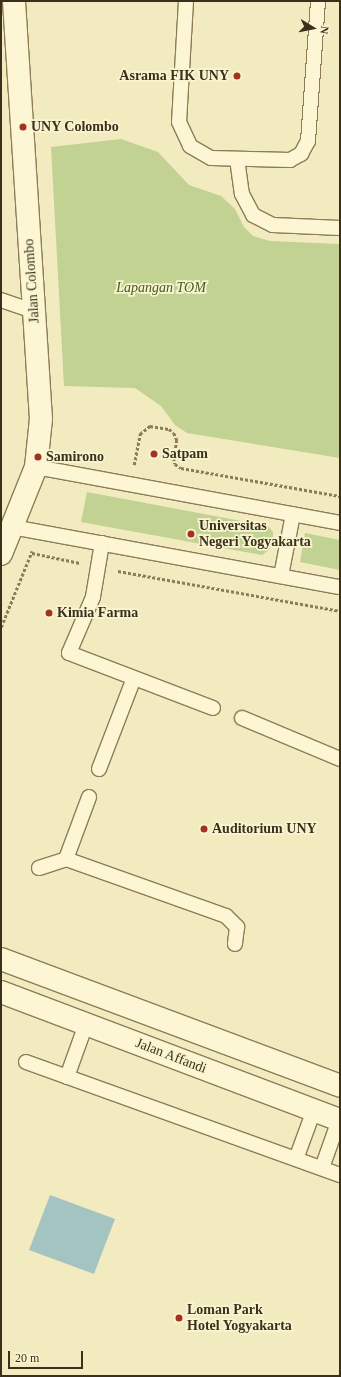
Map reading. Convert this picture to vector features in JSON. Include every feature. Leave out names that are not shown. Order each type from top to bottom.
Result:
[{"type":"main road","name":"Jalan Colombo","points":[[1,554],[36,467],[40,418],[14,1]]},
{"type":"main road","points":[[1,959],[340,1086]]},
{"type":"main road","name":"Jalan Affandi","points":[[1,992],[340,1120]]},
{"type":"lane","points":[[186,1],[180,122],[190,146],[211,158],[290,160],[301,154],[308,141],[318,1]]},
{"type":"lane","points":[[237,159],[242,194],[253,215],[273,225],[340,228]]},
{"type":"lane","points":[[1,300],[34,312]]},
{"type":"lane","points":[[36,467],[340,523]]},
{"type":"lane","points":[[281,576],[293,514]]},
{"type":"lane","points":[[12,527],[340,587]]},
{"type":"lane","points":[[102,543],[93,596],[69,653],[213,708]]},
{"type":"lane","points":[[100,769],[134,678]]},
{"type":"lane","points":[[242,718],[340,759]]},
{"type":"lane","points":[[66,859],[89,797]]},
{"type":"lane","points":[[39,868],[66,859],[226,916],[237,928],[235,944]]},
{"type":"lane","points":[[67,1077],[86,1024]]},
{"type":"lane","points":[[26,1062],[340,1175]]},
{"type":"lane","points":[[296,1159],[314,1110]]},
{"type":"lane","points":[[322,1168],[340,1120]]},
{"type":"path","points":[[131,484],[140,434],[150,426],[170,430],[174,433],[177,440],[174,458],[175,464],[181,468],[340,496]]},
{"type":"path","points":[[1,627],[40,532]]},
{"type":"path","points":[[32,553],[98,567],[340,611]]},
{"type":"green space","name":"Lapangan TOM","points":[[121,139],[158,152],[189,185],[221,196],[235,209],[244,227],[253,236],[270,241],[340,244],[340,458],[187,433],[175,425],[161,406],[135,388],[64,386],[51,147]]},
{"type":"green space","points":[[87,492],[268,526],[273,532],[273,542],[269,550],[262,555],[81,522]]},
{"type":"green space","points":[[305,533],[340,540],[340,570],[300,562]]},
{"type":"water","points":[[50,1195],[115,1219],[94,1274],[29,1250]]},
{"type":"place","name":"Asrama FIK UNY","points":[[237,76]]},
{"type":"place","name":"UNY Colombo","points":[[23,127]]},
{"type":"place","name":"Satpam","points":[[154,454]]},
{"type":"place","name":"Samirono","points":[[38,457]]},
{"type":"place","name":"Universitas Negeri Yogyakarta","points":[[191,534]]},
{"type":"place","name":"Kimia Farma","points":[[49,613]]},
{"type":"place","name":"Auditorium UNY","points":[[204,829]]},
{"type":"place","name":"Loman Park Hotel Yogyakarta","points":[[179,1318]]}]
